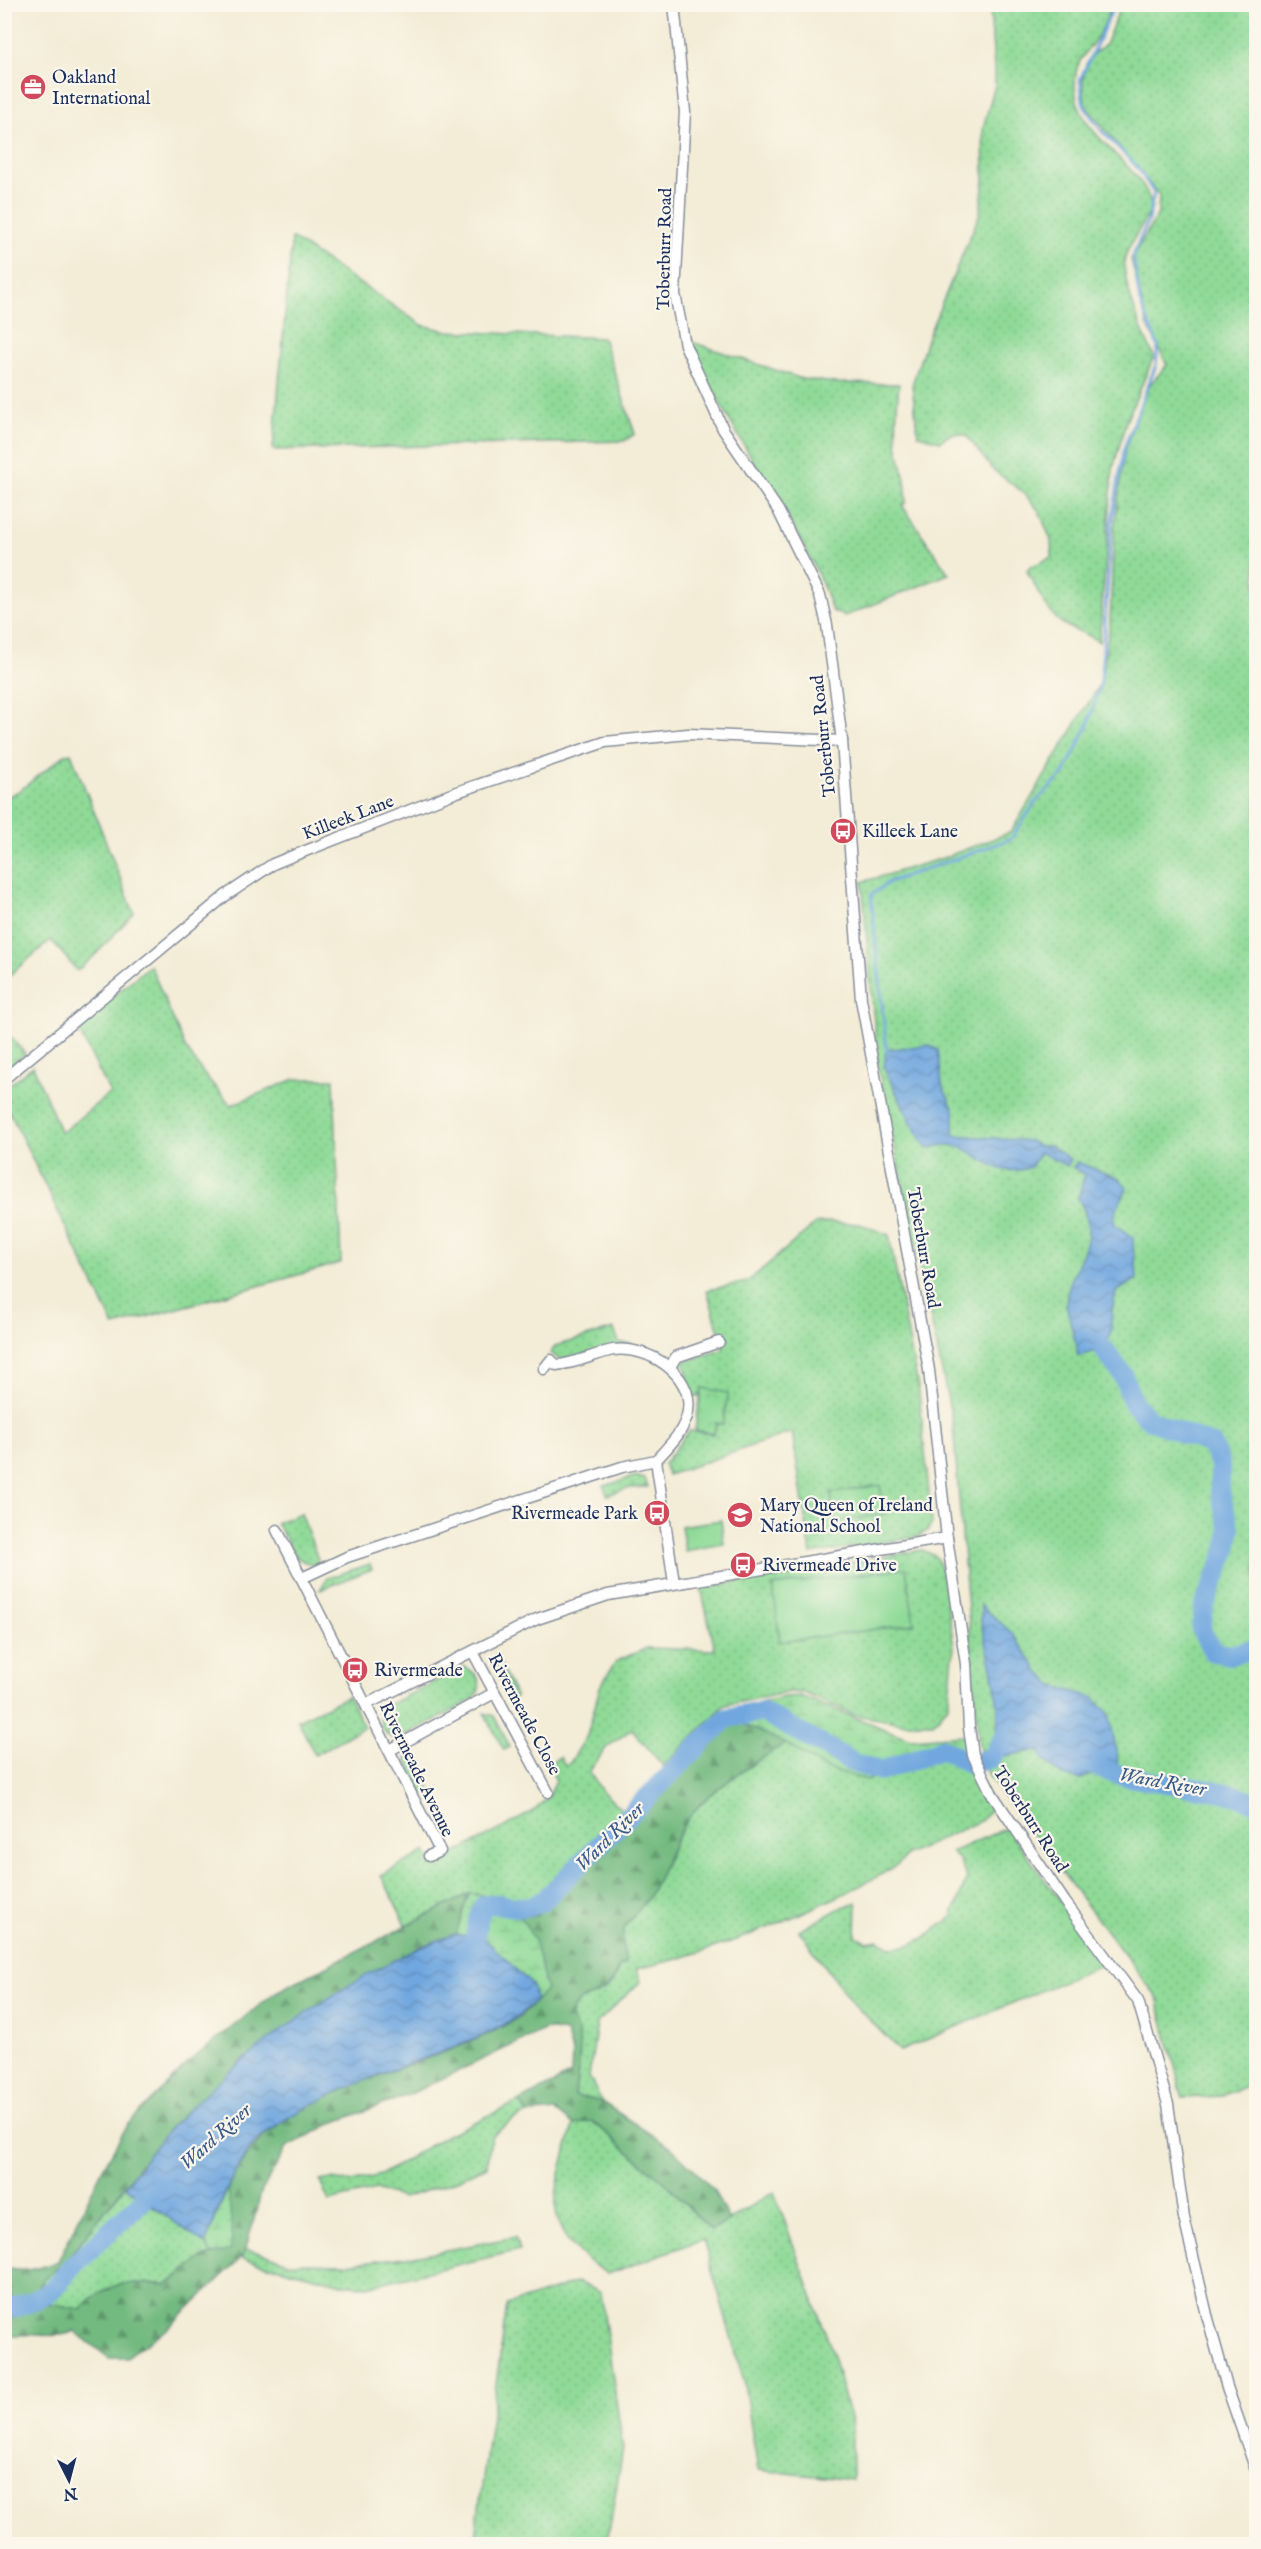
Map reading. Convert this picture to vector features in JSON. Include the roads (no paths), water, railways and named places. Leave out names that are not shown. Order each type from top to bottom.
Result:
[{"type":"street","name":"Toberburr Road","points":[[674,4],[684,112],[675,294],[678,320],[685,345],[723,429],[778,510],[820,595],[827,625],[842,741],[861,999],[929,1370],[946,1538],[966,1664],[969,1728],[973,1755],[986,1784],[1065,1902],[1138,2001],[1168,2104],[1184,2218],[1207,2315],[1227,2387],[1257,2470]]},
{"type":"street","name":"Killeek Lane","points":[[4,1079],[225,896],[273,864],[290,857],[454,793],[605,742],[687,735],[842,741]]},
{"type":"street","points":[[670,1366],[676,1357],[714,1344],[712,1358]]},
{"type":"street","points":[[302,1578],[347,1557],[622,1467],[656,1460],[684,1427],[688,1411],[688,1397],[684,1385],[670,1366],[637,1352],[614,1350],[566,1365],[556,1365],[550,1360],[544,1369]]},
{"type":"street","points":[[656,1460],[674,1583]]},
{"type":"street","name":"Rivermeade Avenue","points":[[277,1530],[440,1851],[429,1856]]},
{"type":"street","points":[[367,1704],[537,1619],[608,1595],[946,1538]]},
{"type":"street","name":"Rivermeade Close","points":[[473,1652],[548,1792]]},
{"type":"street","points":[[390,1750],[494,1693]]},
{"type":"water","points":[[928,1045],[938,1050],[942,1085],[954,1110],[954,1135],[1030,1141],[1038,1146],[1051,1146],[1071,1160],[1067,1166],[1040,1152],[1031,1167],[1005,1170],[957,1146],[944,1145],[927,1149],[884,1068],[886,1050]]},
{"type":"water","points":[[1077,1162],[1120,1179],[1127,1188],[1114,1219],[1115,1225],[1133,1237],[1137,1279],[1116,1292],[1110,1335],[1104,1349],[1078,1356],[1066,1302],[1069,1287],[1084,1251],[1088,1227],[1078,1198],[1085,1175],[1073,1167]]},
{"type":"water","points":[[981,1605],[1013,1634],[1036,1668],[1052,1685],[1094,1698],[1109,1713],[1121,1777],[1099,1773],[1080,1779],[1062,1776],[1044,1760],[1039,1750],[991,1758],[996,1740],[998,1706],[981,1620]]},
{"type":"water","points":[[456,1934],[486,1940],[533,1986],[535,2001],[513,2019],[488,2033],[339,2092],[313,2104],[269,2131],[253,2145],[238,2166],[205,2244],[125,2186],[173,2125],[201,2097],[268,2041],[343,1989],[381,1967],[419,1948]]},
{"type":"waterway","points":[[887,1052],[871,895],[889,882],[1011,839],[1037,800],[1064,774],[1088,725],[1101,682],[1111,526],[1124,448],[1156,365],[1158,346],[1140,302],[1133,255],[1148,221],[1154,193],[1137,167],[1101,130],[1084,106],[1080,80],[1115,4]]},
{"type":"waterway","points":[[1104,1349],[1123,1375],[1133,1403],[1150,1420],[1212,1445],[1220,1464],[1220,1492],[1230,1529],[1227,1550],[1204,1606],[1201,1630],[1213,1652],[1230,1655],[1256,1649]]},
{"type":"waterway","name":"Ward River","points":[[464,1962],[472,1948],[478,1919],[484,1905],[525,1907],[542,1902],[727,1718],[763,1712],[854,1763],[881,1771],[943,1749],[971,1764],[991,1758],[1004,1737]]},
{"type":"waterway","name":"Ward River","points":[[1099,1768],[1138,1779],[1218,1791],[1256,1803]]},
{"type":"waterway","name":"Ward River","points":[[4,2311],[34,2301],[50,2292],[70,2268],[162,2183]]},
{"type":"place","name":"Oakland International","points":[[33,87]]},
{"type":"place","name":"Killeek Lane","points":[[843,831]]},
{"type":"place","name":"Rivermeade Park","points":[[657,1513]]},
{"type":"place","name":"Mary Queen of Ireland National School","points":[[740,1515]]},
{"type":"place","name":"Rivermeade Drive","points":[[743,1565]]},
{"type":"place","name":"Rivermeade","points":[[355,1670]]}]
